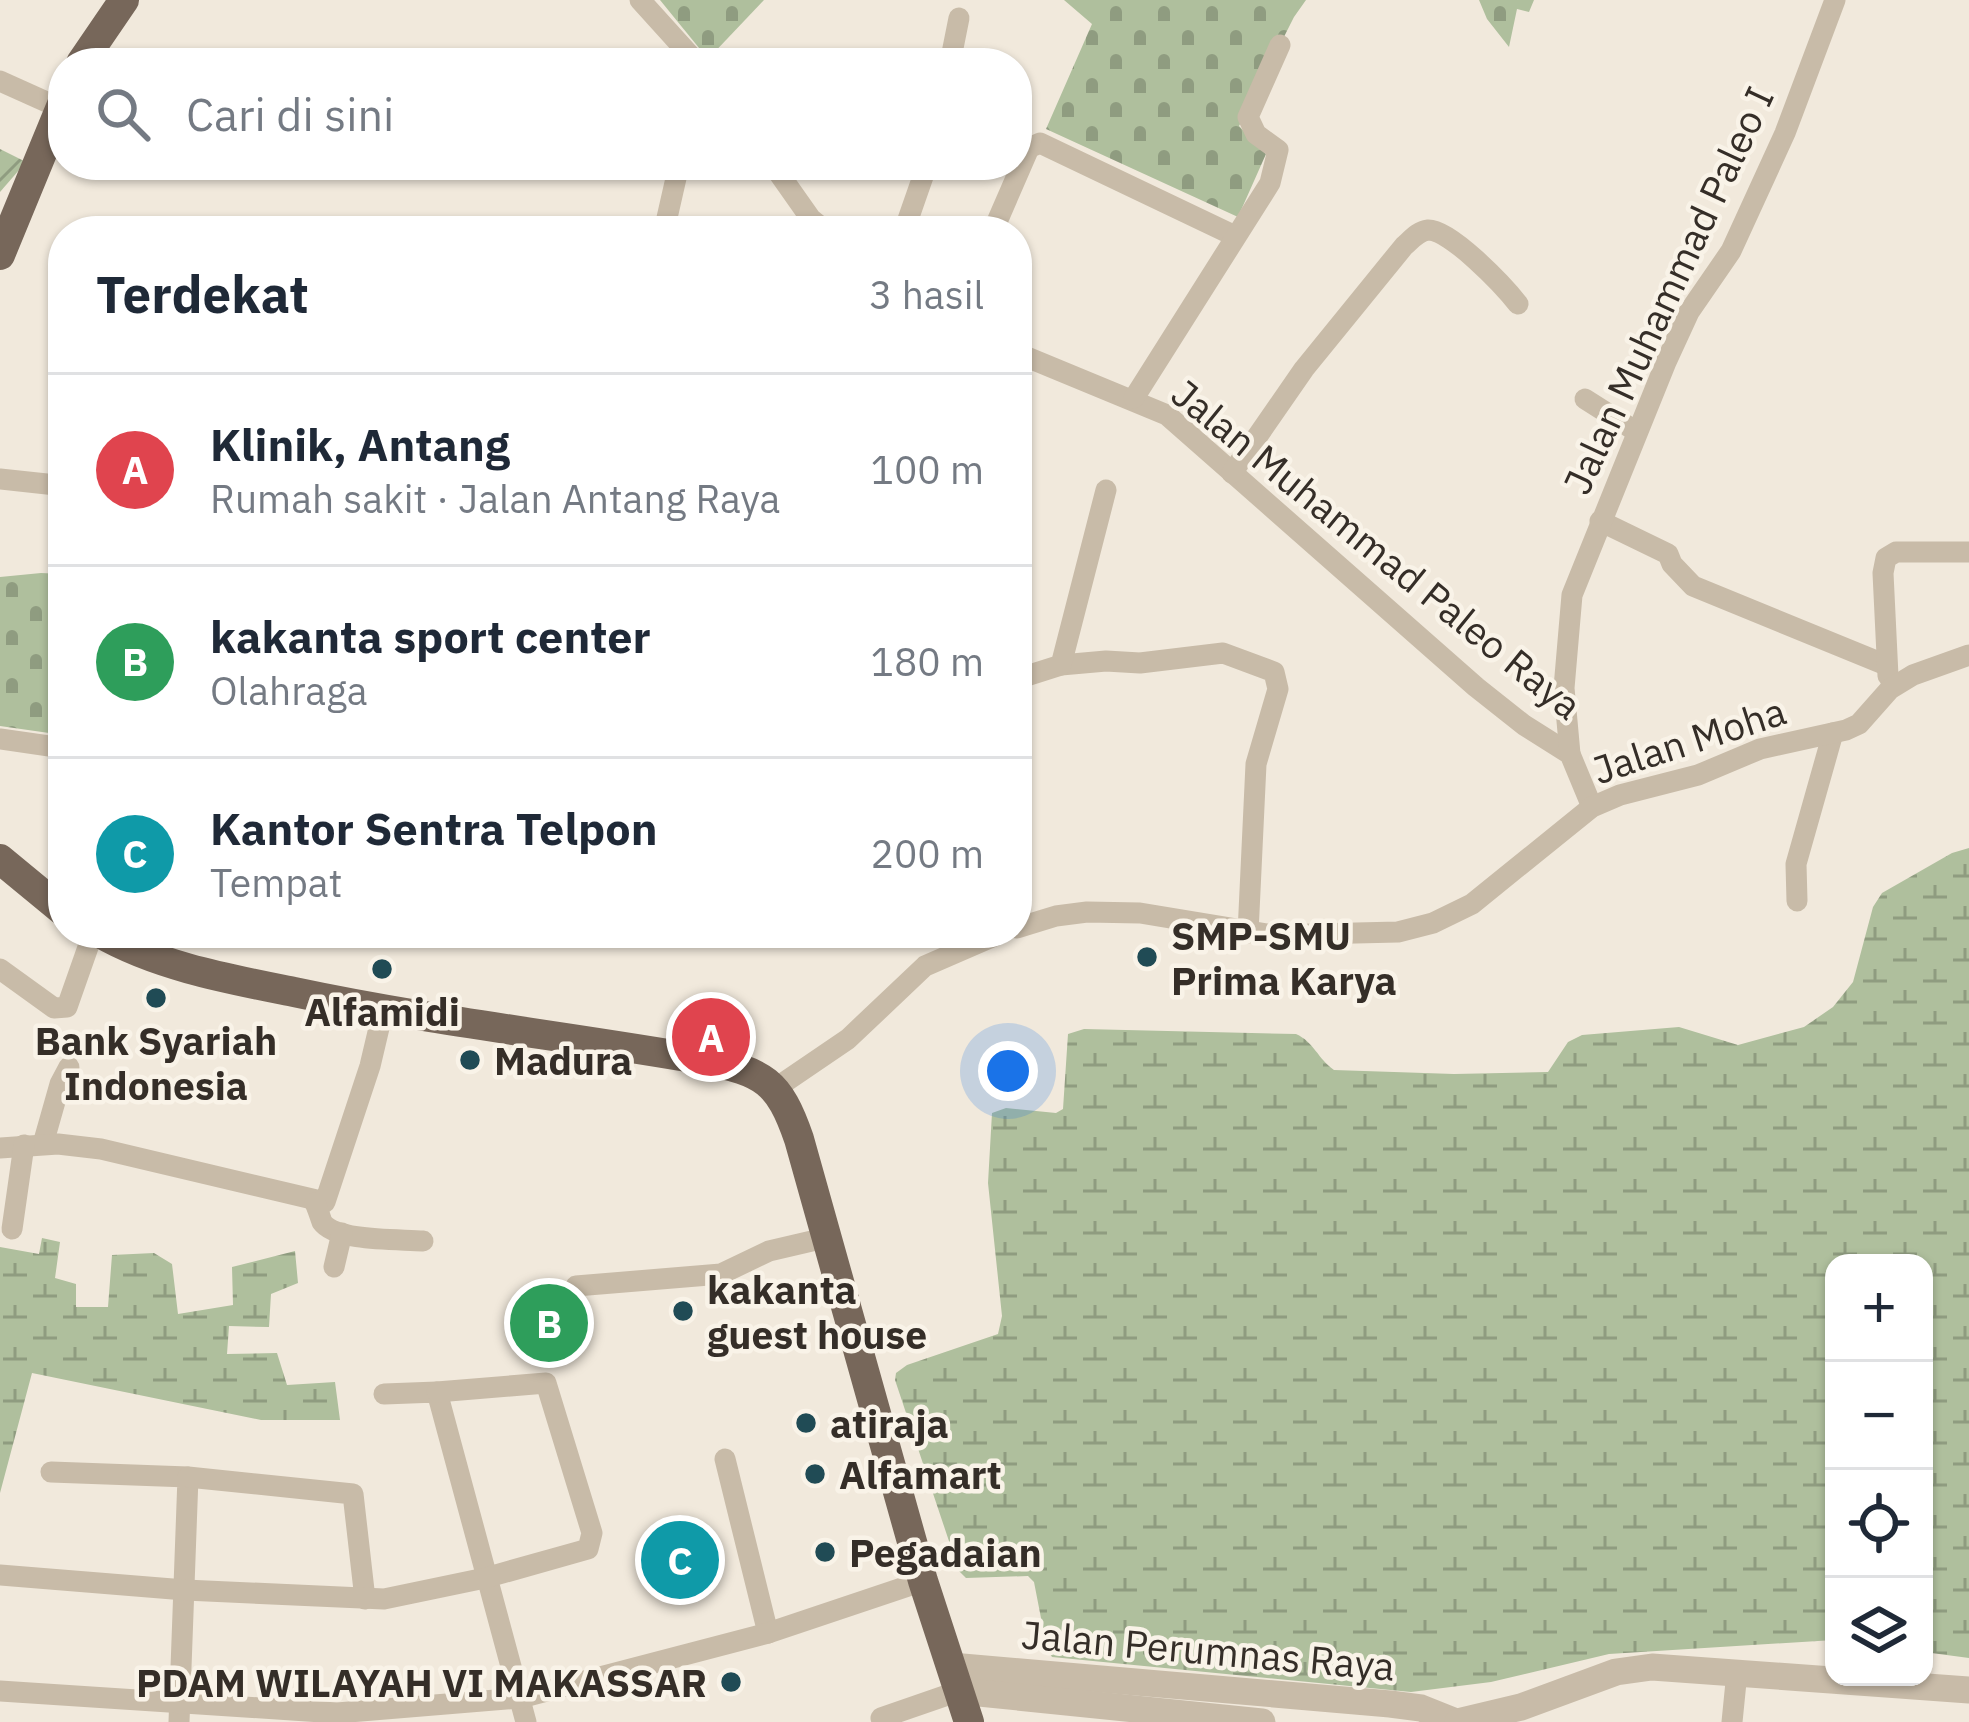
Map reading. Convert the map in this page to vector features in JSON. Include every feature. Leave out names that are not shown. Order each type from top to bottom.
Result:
[{"type":"main road","points":[[91,48],[124,0]]},
{"type":"main road","points":[[0,255],[48,139]]},
{"type":"main road","points":[[0,859],[48,899]]},
{"type":"main road","points":[[133,948],[165,961],[383,1011],[726,1064],[761,1076],[776,1088],[789,1110],[829,1237],[923,1581],[969,1722]]},
{"type":"street","points":[[640,0],[683,48]]},
{"type":"street","name":"Jalan Muhammad Paleo I","points":[[1570,754],[1564,688],[1568,617],[1600,521],[1689,312],[1731,251],[1785,133],[1835,0]]},
{"type":"street","points":[[953,48],[958,18]]},
{"type":"street","points":[[1134,398],[1270,183],[1278,155],[1273,144],[1248,124],[1248,117],[1280,45]]},
{"type":"street","points":[[0,81],[48,100]]},
{"type":"street","points":[[1032,147],[1040,143],[1235,236]]},
{"type":"street","points":[[667,216],[676,180]]},
{"type":"street","points":[[783,180],[807,216]]},
{"type":"street","points":[[909,216],[922,180]]},
{"type":"street","points":[[1000,216],[1015,180]]},
{"type":"street","points":[[1232,473],[1304,369],[1420,232],[1445,235],[1518,304]]},
{"type":"street","name":"Jalan Muhammad Paleo Raya","points":[[1032,359],[1167,415],[1476,687],[1570,754],[1592,807]]},
{"type":"street","points":[[1585,399],[1637,432]]},
{"type":"street","points":[[0,478],[48,484]]},
{"type":"street","points":[[1061,665],[1106,490]]},
{"type":"street","points":[[1600,521],[1668,554],[1693,586],[1886,665]]},
{"type":"street","points":[[1889,689],[1886,559],[1896,552],[1969,552]]},
{"type":"street","points":[[1032,674],[1092,661],[1140,663],[1223,653],[1274,672],[1278,688],[1256,764],[1248,933]]},
{"type":"street","name":"Jalan Moha","points":[[1032,923],[1056,916],[1140,913],[1248,933],[1377,933],[1433,923],[1472,904],[1592,807],[1682,780],[1760,749],[1859,724],[1889,689],[1969,655]]},
{"type":"street","points":[[1797,901],[1796,864],[1833,733]]},
{"type":"street","points":[[0,740],[48,746]]},
{"type":"street","points":[[0,969],[54,1008],[67,1007],[90,948]]},
{"type":"street","points":[[776,1088],[848,1039],[926,966],[967,948]]},
{"type":"street","points":[[0,1148],[34,1144],[101,1149],[315,1202],[328,1199],[383,1011]]},
{"type":"street","points":[[12,1229],[34,1144],[69,1067]]},
{"type":"street","points":[[315,1202],[324,1225],[342,1233],[422,1241]]},
{"type":"street","points":[[334,1267],[342,1233]]},
{"type":"street","points":[[576,1286],[721,1274],[770,1251],[829,1237]]},
{"type":"street","points":[[0,1575],[185,1590],[406,1597],[584,1552],[592,1545],[546,1383],[384,1394]]},
{"type":"street","points":[[437,1392],[526,1722]]},
{"type":"street","points":[[725,1459],[768,1633]]},
{"type":"street","points":[[51,1472],[188,1478],[353,1494],[365,1598]]},
{"type":"street","points":[[179,1713],[188,1478]]},
{"type":"street","points":[[0,1691],[179,1713],[336,1718],[520,1698],[768,1633],[923,1581]]},
{"type":"street","name":"Jalan Perumnas Raya","points":[[955,1678],[1390,1704],[1421,1708],[1457,1722],[1524,1714],[1616,1672],[1652,1667],[1969,1690]]},
{"type":"street","points":[[1732,1722],[1737,1672]]},
{"type":"street","points":[[881,1718],[955,1678]]},
{"type":"street","name":"Jalan Perumnas Raya","points":[[955,1678],[1262,1722]]},
{"type":"green space","points":[[660,0],[764,0],[718,48],[699,48]]},
{"type":"green space","points":[[1064,0],[1306,0],[1239,126],[1266,154],[1238,217],[1046,129],[1092,24]]},
{"type":"green space","points":[[1479,0],[1534,0],[1529,12],[1517,9],[1509,47],[1487,19]]},
{"type":"green space","points":[[0,149],[26,162],[0,192]]},
{"type":"green space","points":[[48,573],[48,733],[0,726],[0,577]]},
{"type":"green space","points":[[1969,848],[1969,1658],[1933,1653],[1933,1254],[1825,1254],[1825,1641],[1609,1654],[1491,1682],[1411,1692],[1052,1657],[1034,1582],[1028,1576],[966,1578],[959,1571],[896,1373],[998,1334],[1002,1316],[988,1183],[992,1113],[1006,1108],[1056,1113],[1063,1109],[1068,1034],[1084,1029],[1296,1034],[1334,1070],[1454,1074],[1548,1072],[1568,1042],[1582,1035],[1679,1027],[1738,1045],[1804,1027],[1833,1007],[1853,982],[1873,907],[1882,893]]},
{"type":"green space","points":[[42,1238],[60,1242],[55,1278],[76,1284],[76,1307],[108,1307],[112,1255],[154,1253],[172,1264],[178,1314],[233,1305],[232,1267],[295,1251],[298,1283],[271,1294],[269,1327],[229,1326],[227,1354],[277,1353],[287,1385],[335,1382],[340,1420],[261,1420],[32,1373],[0,1493],[0,1247],[39,1254]]},
{"type":"place","name":"SMP-SMU Prima Karya","points":[[1147,957]]},
{"type":"place","name":"Alfamidi","points":[[382,969]]},
{"type":"place","name":"Bank Syariah Indonesia","points":[[156,998]]},
{"type":"place","name":"Klinik, Antang","points":[[711,1037]]},
{"type":"place","name":"Madura","points":[[470,1060]]},
{"type":"place","name":"kakanta guest house","points":[[683,1311]]},
{"type":"place","name":"kakanta sport center","points":[[549,1323]]},
{"type":"place","name":"atiraja","points":[[806,1423]]},
{"type":"place","name":"Alfamart","points":[[815,1474]]},
{"type":"place","name":"Pegadaian","points":[[825,1552]]},
{"type":"place","name":"Kantor Sentra Telpon","points":[[680,1560]]},
{"type":"place","name":"PDAM WILAYAH VI MAKASSAR","points":[[731,1682]]}]
